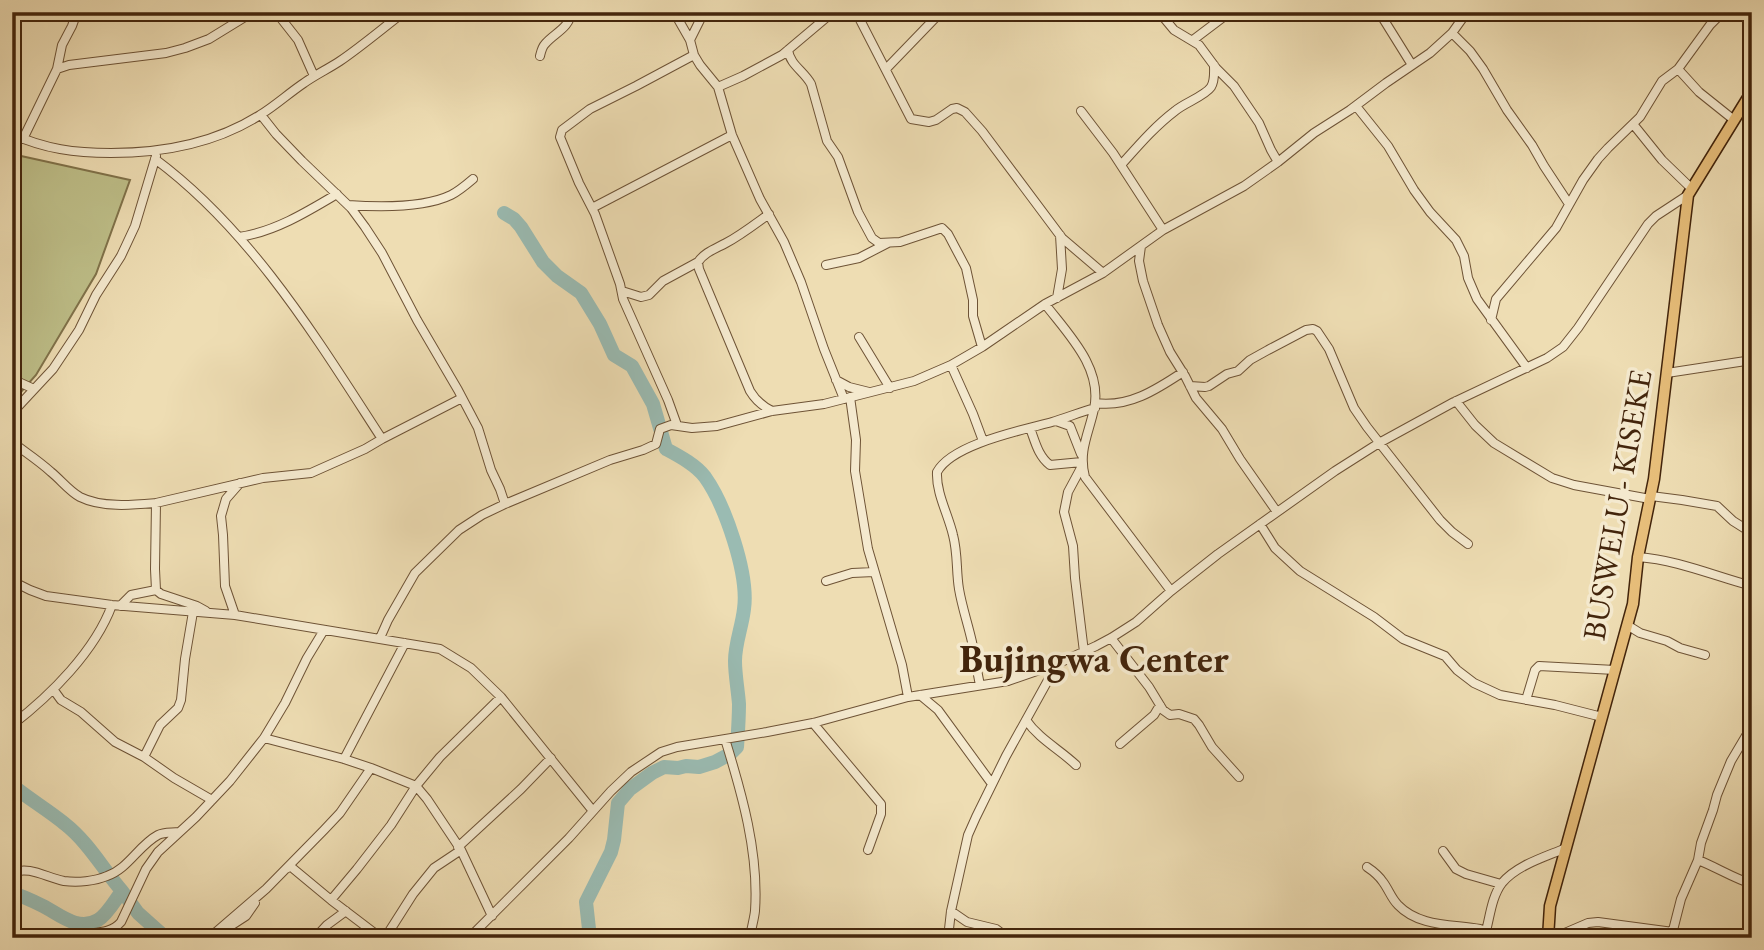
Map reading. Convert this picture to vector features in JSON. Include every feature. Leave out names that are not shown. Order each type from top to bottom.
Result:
[{"type":"main road","name":"BUSWELU - KISEKE","points":[[1548,938],[1550,906],[1633,604],[1638,557],[1651,497],[1690,192],[1752,91]]},
{"type":"street","points":[[23,139],[57,68],[62,45],[77,12]]},
{"type":"street","points":[[57,68],[185,48],[209,39],[253,12]]},
{"type":"street","points":[[276,12],[298,40],[314,76]]},
{"type":"street","points":[[12,134],[59,150],[93,153],[156,155],[202,141],[261,115],[314,76],[340,61],[404,12]]},
{"type":"street","points":[[540,56],[543,46],[568,24],[571,12]]},
{"type":"street","points":[[674,12],[690,40],[694,55],[718,87],[732,135],[784,242],[836,380],[847,398],[856,440],[855,471],[868,549],[902,665],[908,697]]},
{"type":"street","points":[[690,40],[704,12]]},
{"type":"street","points":[[718,87],[779,57],[833,12]]},
{"type":"street","points":[[886,69],[941,12]]},
{"type":"street","points":[[1159,12],[1174,30],[1193,40],[1228,78],[1259,124],[1278,162]]},
{"type":"street","points":[[1193,40],[1230,12]]},
{"type":"street","points":[[1379,12],[1412,65]]},
{"type":"street","points":[[380,639],[415,573],[459,530],[482,515],[610,460],[656,444],[660,429],[671,425],[692,428],[717,426],[772,411],[824,404],[914,381],[951,365],[1045,304],[1103,273],[1163,230],[1244,186],[1314,133],[1430,53],[1452,33],[1467,12]]},
{"type":"street","points":[[1491,320],[1496,299],[1556,229],[1583,180],[1605,150],[1640,117],[1662,81],[1678,69],[1710,25],[1723,12]]},
{"type":"street","points":[[857,13],[911,119],[929,122],[952,109],[965,112],[1060,235],[1103,273]]},
{"type":"street","points":[[1452,33],[1483,69],[1569,204]]},
{"type":"street","points":[[788,50],[791,61],[808,78],[827,141],[838,157],[858,212],[872,238],[879,243],[888,243],[912,239],[939,228],[945,229],[966,268],[972,291],[973,316],[982,346]]},
{"type":"street","points":[[677,425],[623,299],[592,208],[560,137],[562,130],[590,109],[694,55]]},
{"type":"street","points":[[1121,165],[1166,118],[1212,86],[1214,65]]},
{"type":"street","points":[[1678,69],[1699,92],[1734,120]]},
{"type":"street","points":[[1356,106],[1388,146],[1430,212],[1456,240],[1464,256],[1468,278],[1477,299],[1527,368]]},
{"type":"street","points":[[1081,111],[1113,153],[1163,230]]},
{"type":"street","points":[[261,115],[302,161],[348,205],[382,253],[478,428],[505,504]]},
{"type":"street","points":[[469,938],[631,772],[661,752],[813,723],[908,697],[1016,679],[1058,664],[1111,638],[1136,622],[1218,554],[1379,443],[1456,401],[1547,358],[1563,347],[1648,224],[1690,192],[1633,124]]},
{"type":"street","points":[[592,208],[732,135]]},
{"type":"street","points":[[156,155],[239,237],[328,355],[382,439]]},
{"type":"street","points":[[12,412],[52,369],[79,330],[96,295],[121,256],[135,226],[156,155]]},
{"type":"street","points":[[348,205],[425,203],[449,196],[473,179]]},
{"type":"street","points":[[239,237],[253,236],[303,214],[337,194]]},
{"type":"street","points":[[622,291],[641,297],[649,295],[663,281],[698,262],[711,250],[727,243],[769,214]]},
{"type":"street","points":[[1057,298],[1062,269],[1060,235]]},
{"type":"street","points":[[247,248],[253,236]]},
{"type":"street","points":[[827,265],[859,258],[888,243]]},
{"type":"street","points":[[1141,246],[1139,261],[1143,281],[1164,338],[1203,408],[1222,429],[1276,512]]},
{"type":"street","points":[[698,262],[750,391],[762,406],[772,411]]},
{"type":"street","points":[[1477,299],[1496,299]]},
{"type":"street","points":[[1045,304],[1085,358],[1090,370],[1095,405],[1082,462],[1068,492],[1064,512],[1073,546],[1084,652]]},
{"type":"street","points":[[1190,386],[1209,386],[1306,330],[1317,331],[1329,349],[1354,408],[1440,520],[1468,544]]},
{"type":"street","points":[[859,337],[890,388]]},
{"type":"street","points":[[1667,373],[1752,360]]},
{"type":"street","points":[[951,365],[974,414],[983,441]]},
{"type":"street","points":[[980,685],[964,617],[954,536],[937,472],[944,463],[983,441],[1056,421],[1095,405],[1130,401],[1183,372]]},
{"type":"street","points":[[12,379],[34,389]]},
{"type":"street","points":[[836,380],[849,387],[872,392]]},
{"type":"street","points":[[12,442],[46,467],[72,491],[89,500],[122,504],[156,503],[263,478],[311,473],[365,449],[462,398]]},
{"type":"street","points":[[1456,401],[1494,443],[1552,478],[1574,485],[1717,506],[1733,521],[1752,533]]},
{"type":"street","points":[[1056,421],[1070,426],[1086,477],[1092,487],[1171,591]]},
{"type":"street","points":[[1030,428],[1046,463],[1050,465],[1082,462]]},
{"type":"street","points":[[234,615],[225,586],[221,516],[226,499],[240,483]]},
{"type":"street","points":[[156,503],[156,590],[208,613]]},
{"type":"street","points":[[1260,524],[1275,548],[1300,571],[1374,617],[1403,639],[1445,656],[1474,683],[1500,695],[1602,717]]},
{"type":"street","points":[[1638,557],[1674,562],[1752,586]]},
{"type":"street","points":[[826,580],[852,573],[874,572]]},
{"type":"street","points":[[12,582],[46,596],[116,606],[234,615],[440,649],[471,668],[501,697],[593,811]]},
{"type":"street","points":[[12,725],[53,690],[98,635],[116,606],[131,595],[156,590]]},
{"type":"street","points":[[144,757],[160,725],[178,708],[193,612]]},
{"type":"street","points":[[1627,625],[1640,633],[1705,655]]},
{"type":"street","points":[[71,938],[117,926],[124,917],[146,869],[158,852],[230,781],[264,738],[324,630]]},
{"type":"street","points":[[1111,638],[1166,713],[1194,719],[1212,747],[1239,777]]},
{"type":"street","points":[[344,759],[405,643]]},
{"type":"street","points":[[948,938],[951,911],[968,835],[992,783],[1058,664]]},
{"type":"street","points":[[1526,700],[1535,670],[1539,666],[1615,670]]},
{"type":"street","points":[[53,690],[61,700],[81,712],[108,737],[212,800]]},
{"type":"street","points":[[920,695],[938,710],[992,783]]},
{"type":"street","points":[[331,900],[440,757],[501,697]]},
{"type":"street","points":[[1119,744],[1154,715],[1160,705]]},
{"type":"street","points":[[1026,720],[1038,735],[1076,765]]},
{"type":"street","points":[[1672,935],[1681,900],[1698,860],[1701,843],[1721,785],[1752,720]]},
{"type":"street","points":[[813,723],[881,804],[881,814],[868,850]]},
{"type":"street","points":[[264,738],[344,759],[416,786],[460,848],[492,916]]},
{"type":"street","points":[[725,739],[744,807],[754,870],[755,912],[750,938]]},
{"type":"street","points":[[290,866],[383,938],[434,868],[460,848],[551,758]]},
{"type":"street","points":[[210,938],[290,866],[340,813],[371,768]]},
{"type":"street","points":[[12,873],[30,871],[64,881],[109,876],[158,835],[179,832]]},
{"type":"street","points":[[1367,867],[1383,882],[1399,906],[1411,915],[1435,924],[1464,926],[1490,935],[1491,908],[1502,884],[1519,869],[1566,848]]},
{"type":"street","points":[[1443,850],[1457,869],[1502,884]]},
{"type":"street","points":[[1698,860],[1752,884]]},
{"type":"street","points":[[315,938],[346,911]]},
{"type":"street","points":[[951,911],[967,922],[996,929],[1008,938]]},
{"type":"street","points":[[1553,938],[1588,923],[1598,922],[1691,938]]},
{"type":"green space","points":[[12,154],[130,180],[96,274],[36,375],[12,402]]},
{"type":"waterway","points":[[504,213],[521,227],[543,262],[581,293],[600,324],[614,355],[632,366],[653,404],[666,449],[692,465],[713,489],[734,540],[745,594],[735,661],[739,704],[737,747],[715,762],[699,767],[664,767],[630,789],[618,803],[611,852],[586,902],[590,938]]},
{"type":"waterway","points":[[12,785],[73,831],[122,891]]},
{"type":"waterway","points":[[12,893],[83,924],[102,917],[122,891],[138,913],[166,938]]},
{"type":"district","name":"Bujingwa Center","points":[[1094,659]]}]
